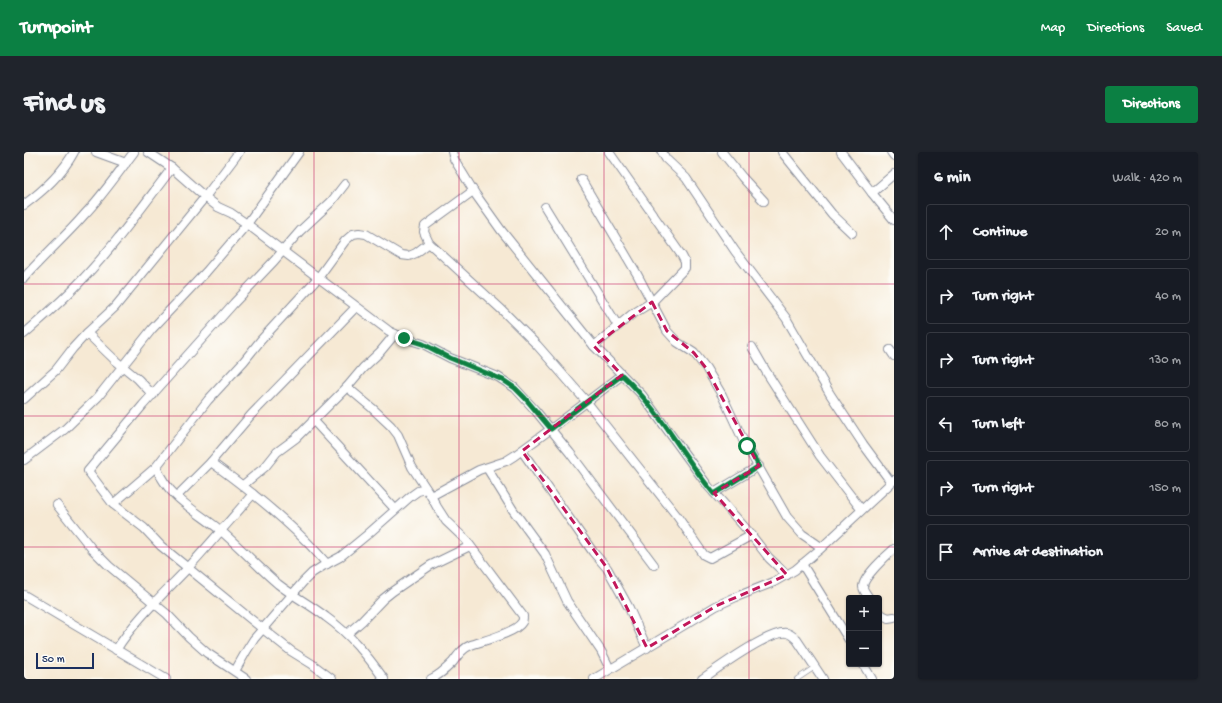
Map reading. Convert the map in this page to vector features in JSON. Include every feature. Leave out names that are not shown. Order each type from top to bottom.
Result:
[{"type":"street","points":[[24,205],[43,190],[59,174],[74,152]]},
{"type":"street","points":[[96,152],[126,163]]},
{"type":"street","points":[[24,278],[41,258],[72,229],[86,213],[123,169],[134,152]]},
{"type":"street","points":[[148,152],[172,168],[204,197],[218,207],[231,213],[356,307],[395,334],[423,344],[450,358],[503,380],[515,388],[551,429],[614,509],[654,565]]},
{"type":"street","points":[[24,399],[56,370],[87,333],[115,307],[239,152]]},
{"type":"street","points":[[24,460],[65,429],[98,397],[152,329],[206,272],[246,224],[299,152]]},
{"type":"street","points":[[452,152],[454,159],[473,191],[501,230],[594,346],[642,395],[714,494],[752,536],[769,558],[786,575]]},
{"type":"street","points":[[594,346],[631,314],[652,302],[685,268],[685,262],[609,152]]},
{"type":"street","points":[[594,679],[716,606],[774,582],[786,575],[820,549],[861,509],[893,481],[863,444],[830,394],[786,318],[735,251],[686,178],[666,159],[662,152]]},
{"type":"street","points":[[722,152],[764,201]]},
{"type":"street","points":[[782,152],[832,214],[852,233]]},
{"type":"street","points":[[841,152],[894,220]]},
{"type":"street","points":[[891,152],[894,156]]},
{"type":"street","points":[[24,334],[78,285],[110,248],[172,168]]},
{"type":"street","points":[[872,193],[894,174]]},
{"type":"street","points":[[581,179],[652,302],[667,331],[677,342],[694,353],[706,368],[722,395],[743,440],[784,511],[794,526],[820,549]]},
{"type":"street","points":[[332,679],[291,651],[161,546],[144,528],[113,504],[88,471],[152,395],[234,303],[300,231],[331,202],[344,184]]},
{"type":"street","points":[[473,191],[426,226],[424,232],[429,243],[502,310],[537,345],[586,401],[677,516],[704,555],[710,558],[752,536]]},
{"type":"street","points":[[545,207],[618,326]]},
{"type":"street","points":[[113,504],[156,467],[208,400],[244,362],[266,335],[318,278],[345,241],[353,234],[359,232],[366,234],[401,255],[409,256],[416,253],[429,243]]},
{"type":"street","points":[[177,496],[211,462],[251,415],[356,307]]},
{"type":"street","points":[[87,333],[98,345],[138,379],[152,395]]},
{"type":"street","points":[[243,486],[266,467],[277,452],[296,438],[395,334]]},
{"type":"street","points":[[752,347],[820,456],[861,509]]},
{"type":"street","points":[[235,671],[246,650],[292,594],[312,573],[340,557],[411,496],[418,491],[429,492],[479,470],[506,461],[522,451],[622,375]]},
{"type":"street","points":[[346,387],[376,411],[398,435],[412,466],[446,521],[461,534],[523,616],[523,622],[518,626],[496,638],[466,648],[443,671],[431,679]]},
{"type":"street","points":[[313,420],[395,509]]},
{"type":"street","points":[[522,451],[593,552],[607,568],[629,608],[647,648]]},
{"type":"street","points":[[211,462],[253,494],[306,541],[327,564]]},
{"type":"street","points":[[714,494],[759,466]]},
{"type":"street","points":[[156,467],[160,477],[186,505],[221,531],[278,584],[326,616],[347,634],[363,650],[384,679]]},
{"type":"street","points":[[487,468],[513,510],[545,554],[567,601],[601,651],[610,669]]},
{"type":"street","points":[[116,650],[121,642],[154,604],[253,494]]},
{"type":"street","points":[[58,505],[92,549],[109,566],[167,614],[207,653],[246,679]]},
{"type":"street","points":[[347,634],[362,621],[383,598],[431,565],[470,546]]},
{"type":"street","points":[[867,595],[863,589],[864,583],[880,561],[894,549]]},
{"type":"street","points":[[802,564],[846,635]]},
{"type":"street","points":[[24,595],[166,679]]},
{"type":"street","points":[[882,615],[888,618],[894,617]]},
{"type":"street","points":[[702,679],[760,642],[780,633],[792,635],[797,640],[823,679]]},
{"type":"street","points":[[865,667],[872,679]]},
{"type":"lane","points":[[797,679],[815,667]]},
{"type":"highlighted area","points":[[652,302],[667,331],[694,353],[706,368],[759,466],[714,493],[787,575],[716,606],[647,648],[607,568],[522,451],[622,375],[594,346]]},
{"type":"route","points":[[404,338],[423,344],[450,358],[503,380],[515,388],[525,398],[551,429],[622,375],[642,395],[714,494],[759,466],[747,446]]}]
